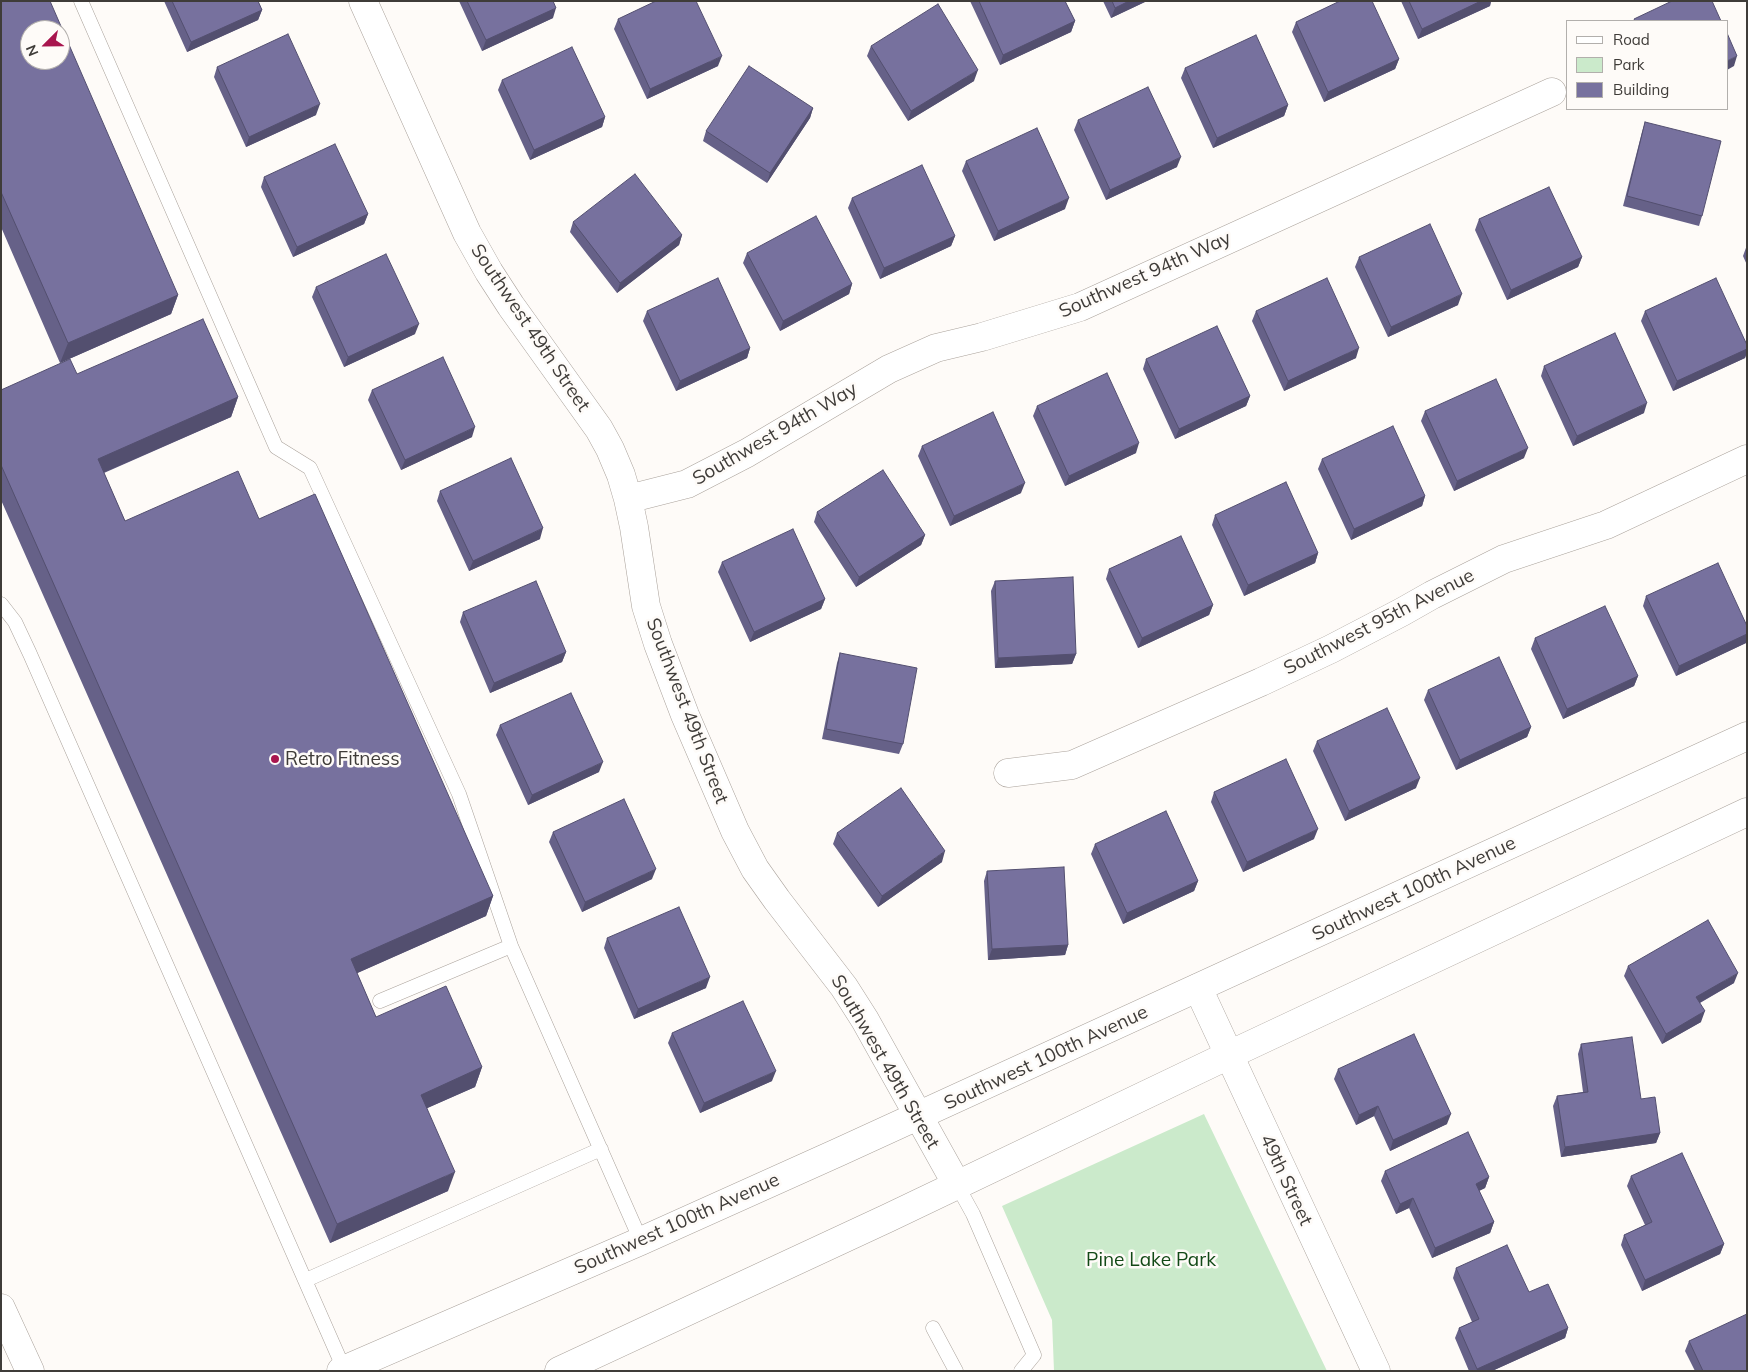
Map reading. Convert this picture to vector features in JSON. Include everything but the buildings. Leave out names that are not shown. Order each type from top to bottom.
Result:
[{"type":"street","name":"Southwest 49th Street","points":[[363,1],[467,233],[511,306],[599,429],[610,449],[621,475],[628,499],[646,606],[658,644],[685,716],[735,831],[760,877],[844,987],[957,1185]]},
{"type":"street","name":"Southwest 94th Way","points":[[628,499],[687,484],[747,453],[889,369],[936,348],[982,337],[1080,307],[1552,92]]},
{"type":"street","name":"Southwest 95th Avenue","points":[[1008,773],[1072,765],[1261,682],[1331,649],[1504,559],[1606,525],[1747,458]]},
{"type":"street","name":"Southwest 100th Avenue","points":[[343,1370],[641,1241],[918,1116],[1747,736]]},
{"type":"street","points":[[559,1371],[1747,812]]},
{"type":"street","name":"49th Street","points":[[1198,988],[1376,1371]]},
{"type":"street","points":[[1,1308],[30,1371]]},
{"type":"lane","points":[[82,1],[276,447],[310,468],[455,785],[511,946],[641,1241]]},
{"type":"lane","points":[[1,604],[15,622],[30,654],[306,1280],[343,1370]]},
{"type":"lane","points":[[380,1001],[511,946]]},
{"type":"lane","points":[[306,1280],[601,1150]]},
{"type":"lane","points":[[957,1185],[972,1214],[1034,1355],[1021,1371]]},
{"type":"lane","points":[[933,1328],[956,1371]]},
{"type":"green space","name":"Pine Lake Park","points":[[1204,1114],[1327,1371],[1054,1371],[1052,1320],[1002,1206]]},
{"type":"place","name":"Retro Fitness","points":[[275,759]]}]
